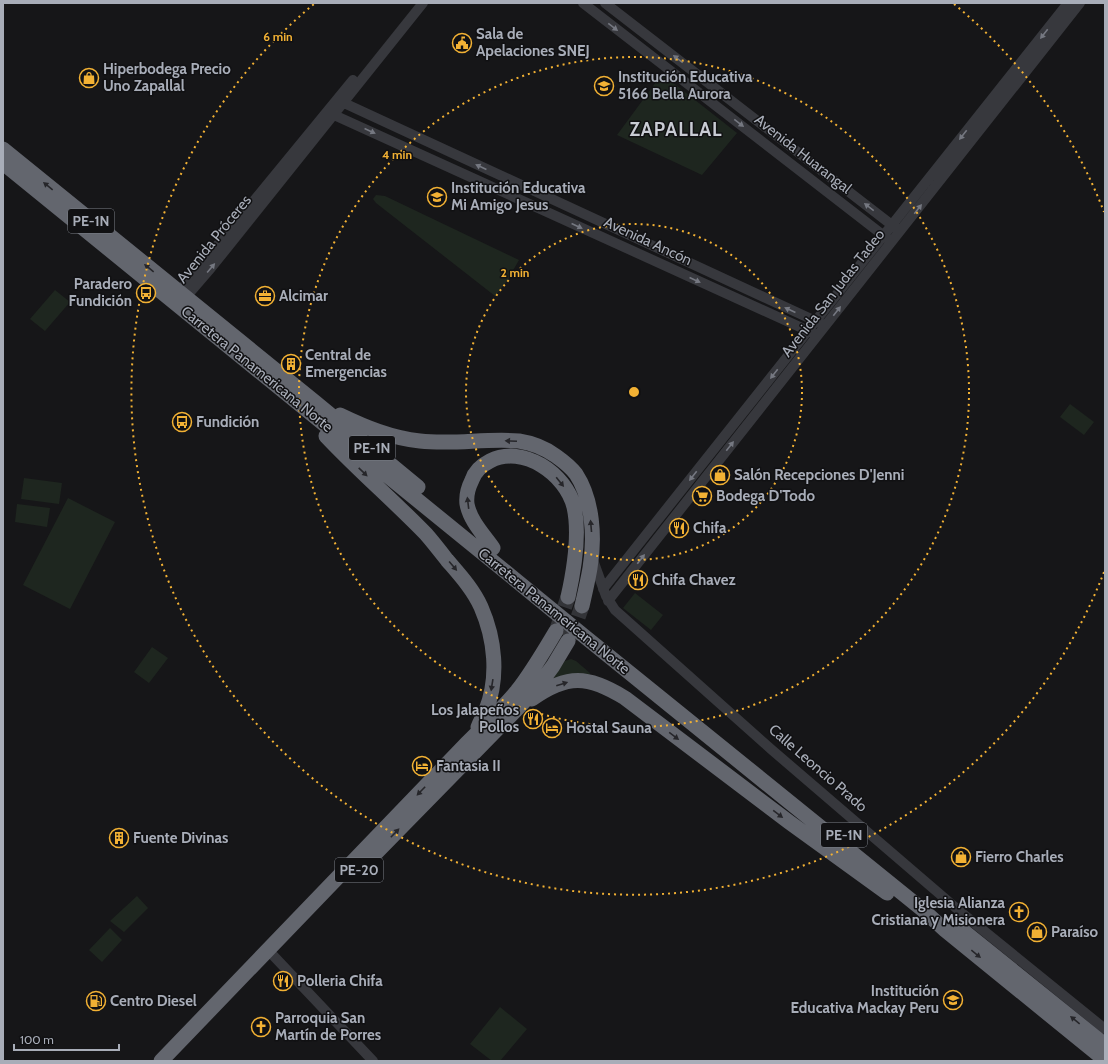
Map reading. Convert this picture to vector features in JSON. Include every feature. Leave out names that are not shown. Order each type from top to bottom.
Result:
[{"type":"highway","name":"Carretera Panamericana Norte","points":[[3,149],[313,407],[584,636],[923,910],[1105,1060]]},
{"type":"highway","name":"Carretera Panamericana Norte","points":[[3,163],[180,297]]},
{"type":"highway","name":"Carretera Panamericana Norte","points":[[313,407],[493,548],[763,771],[1105,1045]]},
{"type":"highway","points":[[467,743],[486,711],[492,684],[494,656],[492,641],[480,606],[464,580],[427,535],[316,425],[313,407],[340,415],[379,432],[400,438],[436,442],[520,442],[537,446],[551,452],[572,469],[579,479],[587,499],[591,520],[592,556],[582,606]]},
{"type":"highway","points":[[493,548],[477,526],[467,504],[467,496],[473,477],[485,463],[506,456],[526,458],[543,466],[550,471],[570,496],[576,518],[575,561],[568,598]]},
{"type":"highway","points":[[467,743],[493,718],[517,690],[538,661],[556,631]]},
{"type":"highway","points":[[516,710],[553,666],[568,641]]},
{"type":"highway","points":[[516,710],[544,691],[559,684],[572,681],[588,681],[600,684],[613,690],[789,822],[899,902],[946,930]]},
{"type":"highway","name":"PE-20","points":[[160,1061],[272,953],[516,710]]},
{"type":"highway","name":"PE-20","points":[[174,1061],[467,743]]},
{"type":"street","name":"Avenida Próceres","points":[[180,297],[415,3]]},
{"type":"street","name":"Avenida Próceres","points":[[180,297],[211,268],[423,3]]},
{"type":"street","name":"Avenida Huarangal","points":[[582,3],[888,238]]},
{"type":"street","name":"Avenida Huarangal","points":[[605,3],[896,228]]},
{"type":"street","name":"Avenida San Judas Tadeo","points":[[896,228],[1068,3]]},
{"type":"street","name":"Avenida San Judas Tadeo","points":[[603,589],[808,331],[888,238],[1080,3]]},
{"type":"street","name":"Avenida Ancón","points":[[344,103],[825,326]]},
{"type":"street","name":"Avenida Ancón","points":[[334,115],[818,336]]},
{"type":"street","name":"Avenida San Judas Tadeo","points":[[608,601],[818,336],[888,238]]},
{"type":"street","name":"Calle Leoncio Prado","points":[[592,556],[608,601],[615,610],[772,750],[963,914],[1105,1029]]},
{"type":"street","points":[[272,953],[373,1061]]},
{"type":"shaded area","points":[[662,74],[737,133],[702,175],[617,135]]},
{"type":"shaded area","points":[[376,195],[385,196],[519,260],[507,281],[495,296],[376,203],[373,199]]},
{"type":"shaded area","points":[[55,290],[70,302],[45,331],[30,319]]},
{"type":"shaded area","points":[[1070,404],[1094,422],[1084,435],[1060,417]]},
{"type":"shaded area","points":[[24,478],[62,483],[59,504],[21,499]]},
{"type":"shaded area","points":[[68,498],[115,522],[70,609],[23,585]]},
{"type":"shaded area","points":[[17,504],[50,508],[47,527],[15,522]]},
{"type":"shaded area","points":[[635,593],[663,615],[651,630],[623,608]]},
{"type":"shaded area","points":[[152,647],[168,658],[149,683],[134,672]]},
{"type":"shaded area","points":[[571,659],[576,661],[590,673],[589,676],[547,683],[565,661]]},
{"type":"shaded area","points":[[137,896],[148,908],[124,932],[110,921]]},
{"type":"shaded area","points":[[110,928],[122,940],[102,962],[89,950]]},
{"type":"shaded area","points":[[500,1007],[527,1029],[500,1061],[492,1061],[470,1044]]},
{"type":"tunnel","points":[[557,629],[568,597]]},
{"type":"tunnel","points":[[569,638],[582,606]]},
{"type":"place","name":"Sala de Apelaciones SNEJ","points":[[462,43]]},
{"type":"place","name":"Hiperbodega Precio Uno Zapallal","points":[[89,78]]},
{"type":"place","name":"Institución Educativa 5166 Bella Aurora","points":[[604,86]]},
{"type":"place","name":"Institución Educativa Mi Amigo Jesus","points":[[437,197]]},
{"type":"place","name":"Paradero Fundición","points":[[146,293]]},
{"type":"place","name":"Alcimar","points":[[265,296]]},
{"type":"place","name":"Central de Emergencias","points":[[291,364]]},
{"type":"place","name":"Fundición","points":[[182,422]]},
{"type":"place","name":"Salón Recepciones D'Jenni","points":[[720,475]]},
{"type":"place","name":"Bodega D'Todo","points":[[702,496]]},
{"type":"place","name":"Chifa","points":[[679,528]]},
{"type":"place","name":"Chifa Chavez","points":[[638,580]]},
{"type":"place","name":"Los Jalapeños Pollos","points":[[533,719]]},
{"type":"place","name":"Hostal Sauna","points":[[552,728]]},
{"type":"place","name":"Fantasia II","points":[[422,766]]},
{"type":"place","name":"Fuente Divinas","points":[[119,838]]},
{"type":"place","name":"Fierro Charles","points":[[961,857]]},
{"type":"place","name":"Iglesia Alianza Cristiana y Misionera","points":[[1019,912]]},
{"type":"place","name":"Paraíso","points":[[1037,932]]},
{"type":"place","name":"Polleria Chifa","points":[[283,981]]},
{"type":"place","name":"Institución Educativa Mackay Peru","points":[[953,1000]]},
{"type":"place","name":"Centro Diesel","points":[[96,1001]]},
{"type":"place","name":"Parroquia San Martín de Porres","points":[[261,1027]]},
{"type":"district","name":"ZAPALLAL","points":[[676,129]]}]
